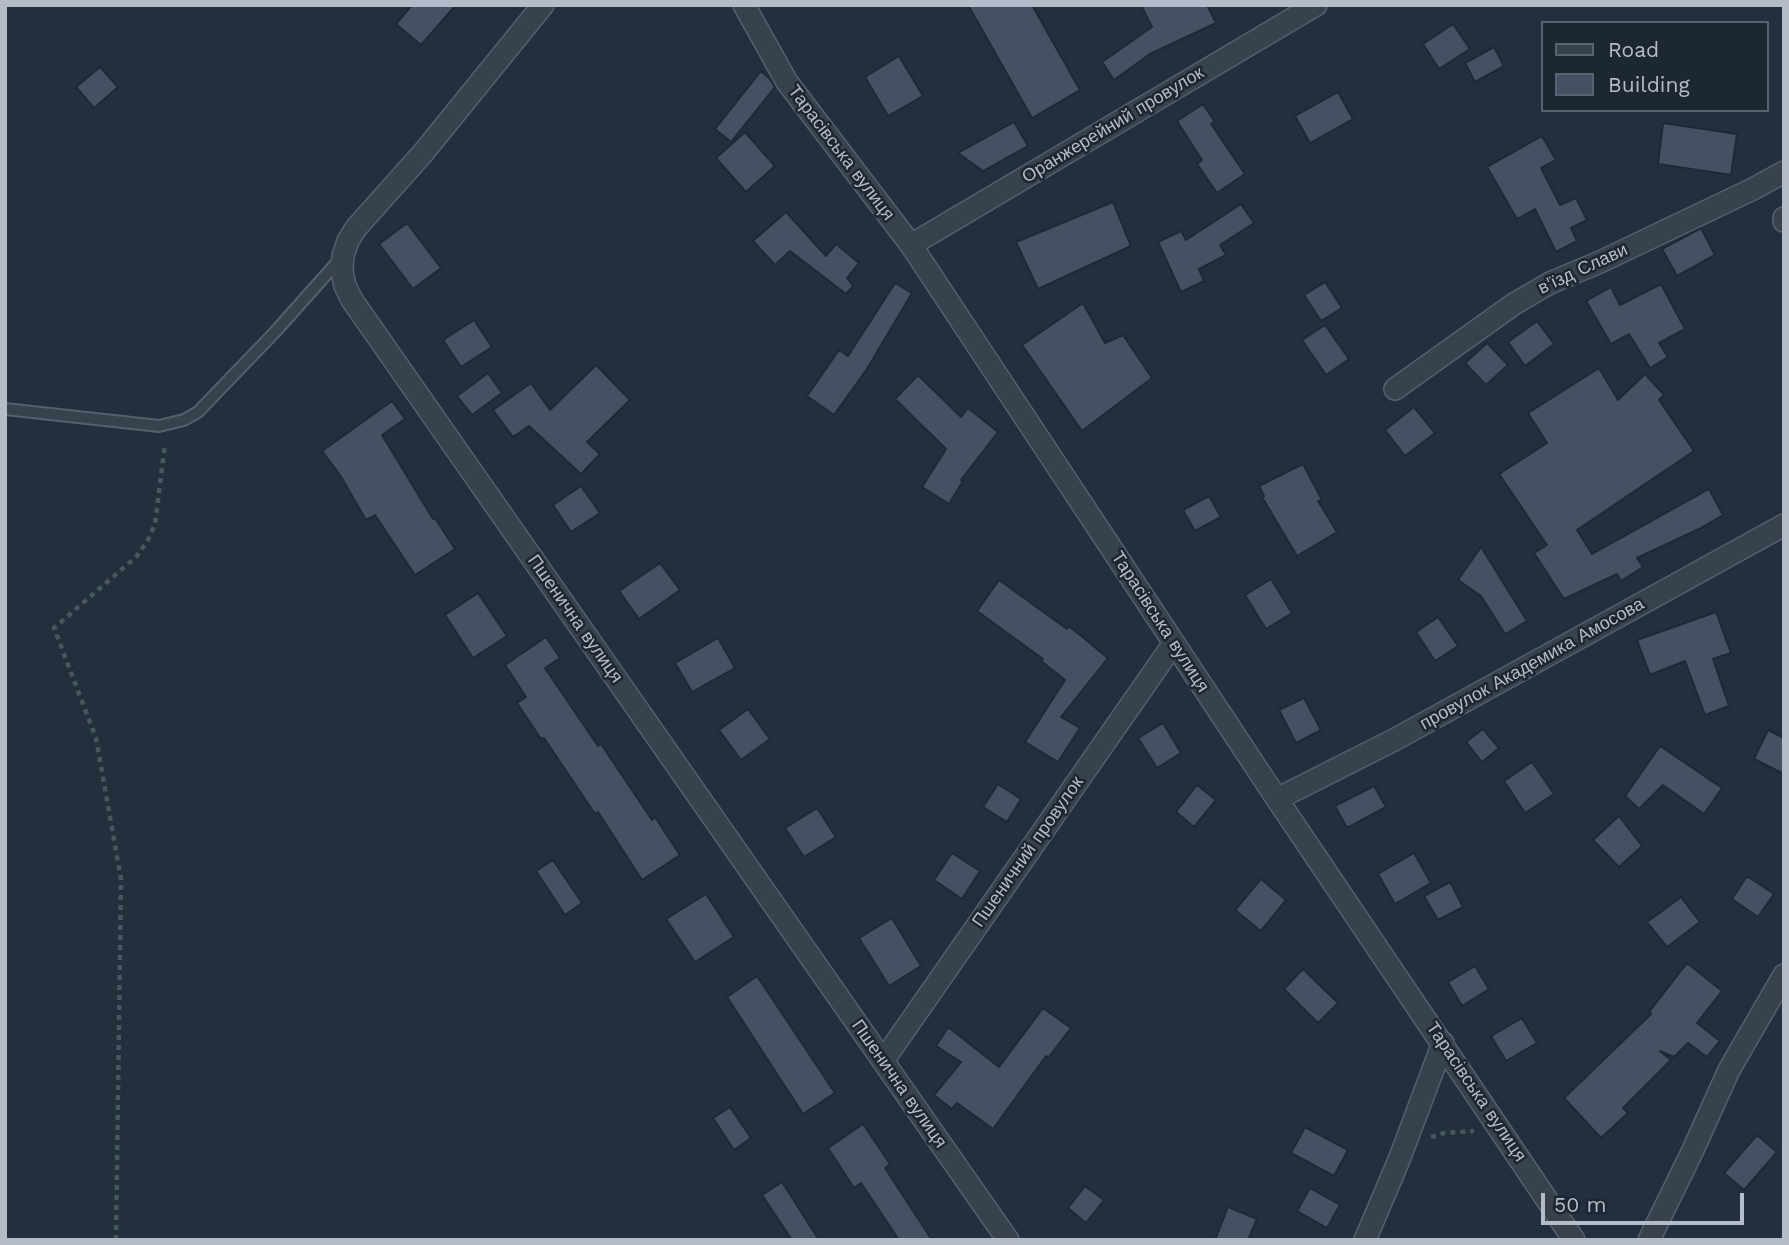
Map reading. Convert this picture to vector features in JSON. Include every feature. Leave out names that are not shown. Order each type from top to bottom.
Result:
[{"type":"street","points":[[343,256],[356,228],[423,153],[543,5]]},
{"type":"street","name":"Тарасівська вулиця","points":[[744,5],[787,82],[911,245],[1277,799],[1574,1240]]},
{"type":"street","name":"Оранжерейний провулок","points":[[911,245],[1316,5]]},
{"type":"street","name":"в'їзд Слави","points":[[1395,389],[1514,304],[1550,283],[1754,189],[1784,172]]},
{"type":"street","name":"Пшенична вулиця","points":[[343,256],[345,286],[352,300],[1008,1240]]},
{"type":"street","name":"провулок Академика Амосова","points":[[1277,799],[1394,740],[1784,525]]},
{"type":"street","name":"Пшеничний провулок","points":[[883,1061],[1174,643]]},
{"type":"street","points":[[1649,1240],[1729,1070],[1784,975]]},
{"type":"street","points":[[1365,1240],[1399,1160],[1443,1043]]},
{"type":"lane","points":[[5,409],[159,426],[184,420],[198,412],[343,256]]},
{"type":"path","points":[[116,1240],[121,879],[96,738],[54,628],[136,557],[148,540],[155,524],[167,424]]},
{"type":"path","points":[[1399,1160],[1412,1148],[1444,1133],[1479,1131],[1506,1137]]},
{"type":"building","points":[[412,5],[456,5],[421,45],[396,24]]},
{"type":"building","points":[[968,5],[1032,5],[1080,90],[1032,118]]},
{"type":"building","points":[[1141,5],[1207,5],[1216,23],[1150,54],[1114,80],[1102,62],[1152,27]]},
{"type":"building","points":[[1453,24],[1470,49],[1439,69],[1423,44]]},
{"type":"building","points":[[1494,47],[1504,66],[1475,82],[1465,63]]},
{"type":"building","points":[[899,56],[923,96],[888,116],[865,77]]},
{"type":"building","points":[[100,67],[118,87],[94,108],[76,87]]},
{"type":"building","points":[[761,71],[775,87],[731,142],[715,129]]},
{"type":"building","points":[[1338,92],[1353,119],[1310,143],[1295,116]]},
{"type":"building","points":[[1203,104],[1215,122],[1211,124],[1245,174],[1217,193],[1197,164],[1202,160],[1177,121]]},
{"type":"building","points":[[1014,122],[1028,146],[983,171],[958,153]]},
{"type":"building","points":[[1663,123],[1737,134],[1731,175],[1658,164]]},
{"type":"building","points":[[745,132],[775,166],[746,192],[716,158]]},
{"type":"building","points":[[1542,136],[1556,160],[1541,168],[1560,205],[1576,198],[1587,220],[1571,228],[1577,241],[1556,252],[1535,209],[1517,219],[1487,167]]},
{"type":"building","points":[[1113,202],[1131,246],[1038,289],[1016,242]]},
{"type":"building","points":[[1241,204],[1254,223],[1220,245],[1226,255],[1199,269],[1204,281],[1181,292],[1158,242],[1181,231],[1186,240]]},
{"type":"building","points":[[786,212],[826,256],[836,244],[859,263],[847,278],[853,286],[846,294],[790,251],[775,265],[753,241]]},
{"type":"building","points":[[407,223],[441,268],[413,289],[379,244]]},
{"type":"building","points":[[1701,228],[1715,255],[1677,276],[1662,249]]},
{"type":"building","points":[[1325,282],[1342,308],[1321,321],[1304,295]]},
{"type":"building","points":[[895,283],[912,293],[867,369],[834,415],[807,396],[839,350],[848,356]]},
{"type":"building","points":[[1661,284],[1685,329],[1659,343],[1668,357],[1650,368],[1629,334],[1611,344],[1586,301],[1611,287],[1620,305]]},
{"type":"building","points":[[1083,303],[1105,343],[1123,335],[1152,378],[1082,431],[1022,345]]},
{"type":"building","points":[[474,320],[492,347],[461,367],[443,340]]},
{"type":"building","points":[[1537,321],[1554,344],[1525,366],[1508,342]]},
{"type":"building","points":[[1325,325],[1349,359],[1326,375],[1302,340]]},
{"type":"building","points":[[1487,343],[1508,365],[1486,385],[1465,363]]},
{"type":"building","points":[[596,365],[630,400],[587,442],[600,454],[581,474],[529,426],[513,437],[493,410],[531,383],[550,410]]},
{"type":"building","points":[[1599,368],[1618,400],[1645,374],[1664,395],[1659,400],[1694,451],[1577,530],[1592,554],[1709,489],[1723,515],[1637,558],[1643,567],[1621,581],[1617,574],[1564,599],[1534,553],[1547,545],[1499,474],[1547,443],[1528,413]]},
{"type":"building","points":[[488,373],[502,393],[472,415],[457,396]]},
{"type":"building","points":[[918,375],[961,417],[968,408],[998,432],[961,480],[963,481],[949,504],[922,487],[946,449],[895,399]]},
{"type":"building","points":[[392,401],[405,419],[382,435],[433,519],[435,518],[455,549],[415,575],[375,515],[366,520],[340,475],[322,451]]},
{"type":"building","points":[[1414,407],[1435,433],[1405,456],[1385,430]]},
{"type":"building","points":[[1303,464],[1322,500],[1318,501],[1337,532],[1297,556],[1262,497],[1264,496],[1259,486]]},
{"type":"building","points":[[581,486],[600,513],[571,532],[553,505]]},
{"type":"building","points":[[1209,496],[1221,517],[1195,531],[1183,510]]},
{"type":"building","points":[[1481,547],[1527,621],[1505,634],[1481,596],[1458,580]]},
{"type":"building","points":[[660,563],[680,590],[639,619],[619,591]]},
{"type":"building","points":[[1271,579],[1292,613],[1266,629],[1245,595]]},
{"type":"building","points":[[999,580],[1067,629],[1069,626],[1108,658],[1061,717],[1080,728],[1058,762],[1025,742],[1065,680],[1041,661],[1043,659],[977,611]]},
{"type":"building","points":[[478,593],[507,636],[473,658],[445,615]]},
{"type":"building","points":[[1716,612],[1731,653],[1713,659],[1729,706],[1705,715],[1685,661],[1650,675],[1637,640]]},
{"type":"building","points":[[1438,617],[1458,646],[1435,661],[1416,632]]},
{"type":"building","points":[[546,637],[560,658],[545,668],[598,746],[601,744],[652,820],[655,817],[680,855],[642,880],[598,812],[595,814],[517,703],[526,697],[505,665]]},
{"type":"building","points":[[718,638],[735,668],[692,692],[675,663]]},
{"type":"building","points":[[1304,698],[1321,730],[1296,743],[1279,710]]},
{"type":"building","points":[[748,709],[770,739],[741,760],[719,730]]},
{"type":"building","points":[[1163,723],[1181,753],[1157,768],[1138,738]]},
{"type":"building","points":[[1483,729],[1499,748],[1482,762],[1466,742]]},
{"type":"building","points":[[1768,730],[1784,738],[1784,774],[1754,759]]},
{"type":"building","points":[[1660,746],[1722,788],[1704,814],[1663,785],[1639,809],[1625,796]]},
{"type":"building","points":[[1532,762],[1554,794],[1525,813],[1504,781]]},
{"type":"building","points":[[998,784],[1021,799],[1007,822],[983,807]]},
{"type":"building","points":[[1197,785],[1216,800],[1194,827],[1176,812]]},
{"type":"building","points":[[1374,786],[1386,807],[1347,828],[1335,806]]},
{"type":"building","points":[[817,808],[836,837],[804,857],[785,828]]},
{"type":"building","points":[[1619,816],[1642,846],[1619,867],[1593,840]]},
{"type":"building","points":[[952,853],[980,871],[962,899],[934,880]]},
{"type":"building","points":[[1414,853],[1431,883],[1395,904],[1378,874]]},
{"type":"building","points":[[553,860],[582,903],[565,915],[536,871]]},
{"type":"building","points":[[1747,876],[1774,894],[1758,917],[1732,899]]},
{"type":"building","points":[[1261,879],[1286,900],[1261,931],[1235,910]]},
{"type":"building","points":[[1450,882],[1463,907],[1438,920],[1424,896]]},
{"type":"building","points":[[706,894],[734,937],[695,962],[666,919]]},
{"type":"building","points":[[1681,897],[1700,922],[1667,947],[1647,922]]},
{"type":"building","points":[[892,918],[921,966],[889,986],[859,938]]},
{"type":"building","points":[[1687,963],[1722,991],[1697,1023],[1720,1041],[1707,1057],[1688,1043],[1674,1057],[1660,1051],[1671,1060],[1623,1108],[1628,1113],[1601,1138],[1564,1098],[1651,1014],[1649,1012]]},
{"type":"building","points":[[1475,966],[1489,989],[1462,1006],[1448,982]]},
{"type":"building","points":[[1303,969],[1338,1003],[1318,1023],[1284,989]]},
{"type":"building","points":[[757,976],[835,1093],[803,1114],[727,997]]},
{"type":"building","points":[[1043,1008],[1071,1028],[1048,1058],[1046,1056],[993,1129],[957,1103],[952,1109],[934,1095],[961,1062],[936,1046],[948,1027],[999,1067]]},
{"type":"building","points":[[1522,1018],[1537,1043],[1506,1061],[1491,1036]]},
{"type":"building","points":[[730,1107],[751,1138],[734,1150],[713,1118]]},
{"type":"building","points":[[863,1124],[890,1164],[885,1168],[932,1240],[899,1240],[861,1183],[854,1188],[828,1148]]},
{"type":"building","points":[[1305,1127],[1348,1150],[1334,1176],[1291,1153]]},
{"type":"building","points":[[1757,1135],[1777,1152],[1744,1190],[1724,1173]]},
{"type":"building","points":[[782,1182],[819,1240],[792,1240],[762,1195]]},
{"type":"building","points":[[1085,1186],[1104,1200],[1086,1223],[1068,1208]]},
{"type":"building","points":[[1310,1188],[1340,1205],[1327,1228],[1297,1211]]},
{"type":"building","points":[[1228,1207],[1257,1219],[1248,1240],[1215,1240]]}]
